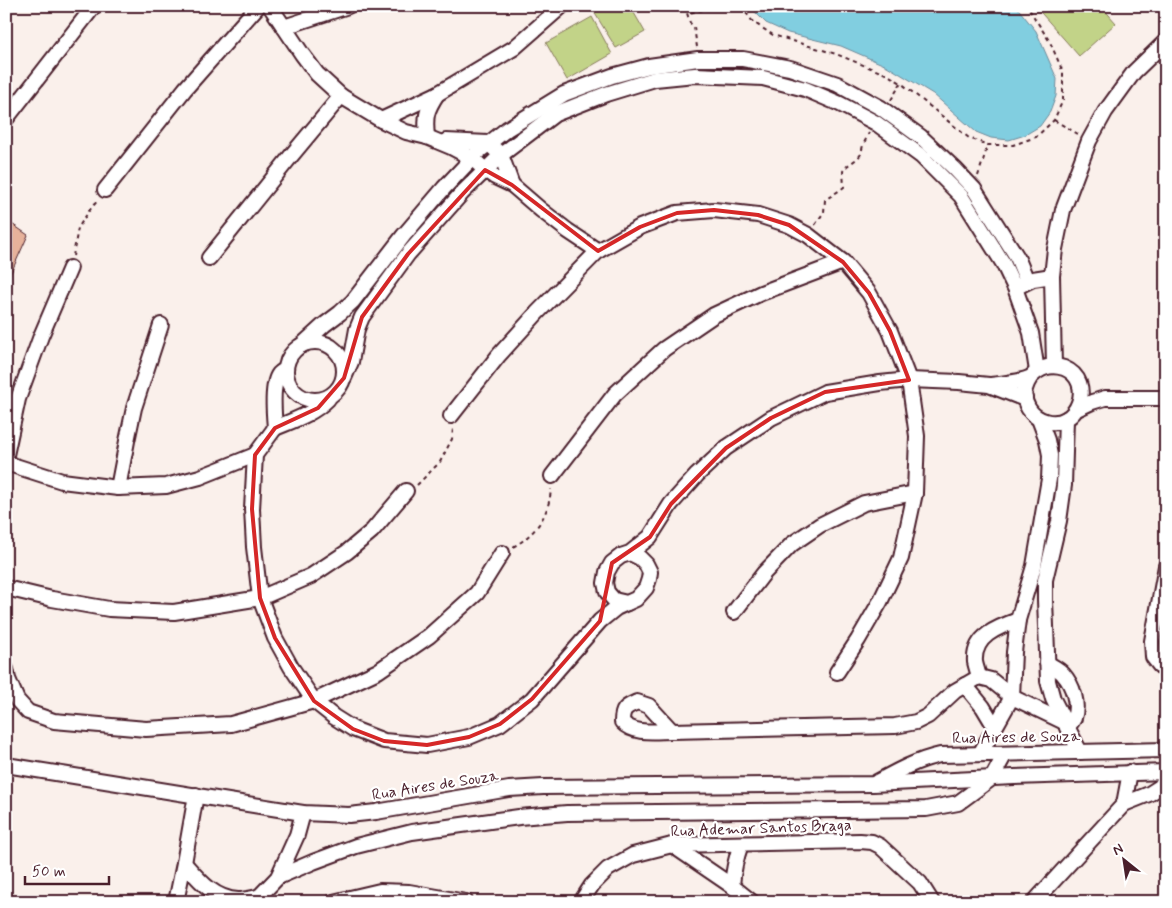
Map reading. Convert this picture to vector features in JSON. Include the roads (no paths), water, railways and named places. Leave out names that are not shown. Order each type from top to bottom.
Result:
[{"type":"street","points":[[6,119],[94,6]]},
{"type":"street","points":[[105,190],[185,90],[258,6]]},
{"type":"street","points":[[270,6],[302,54],[318,74],[341,96],[381,120],[406,132],[432,139],[472,158],[495,177],[512,185],[548,215],[598,251]]},
{"type":"street","points":[[284,27],[348,6]]},
{"type":"street","points":[[381,120],[437,94],[514,48],[562,6]]},
{"type":"street","points":[[1054,366],[1052,276],[1063,210],[1089,141],[1105,112],[1134,72],[1166,41]]},
{"type":"street","points":[[334,394],[316,401],[298,395],[291,388],[287,379],[286,370],[290,355],[353,300],[404,235],[472,158],[488,144],[564,94],[612,76],[649,66],[698,59],[743,59],[790,68],[838,84],[885,111],[921,137],[974,189],[1017,257],[1031,333],[1033,375],[1025,388],[1027,407],[1032,414],[1048,422],[1066,419],[1077,409],[1081,400],[1081,389],[1077,380]]},
{"type":"street","points":[[6,463],[62,481],[118,488],[166,486],[200,477],[255,455],[275,428],[318,408],[340,387],[351,362],[357,329],[362,317],[408,254],[462,193],[501,155],[555,114],[606,94],[655,80],[695,75],[763,78],[805,89],[840,104],[875,124],[921,156],[960,196],[1003,263],[1021,284]]},
{"type":"street","points":[[432,139],[426,116],[429,106],[437,94]]},
{"type":"street","points":[[209,258],[341,96]]},
{"type":"street","points":[[432,139],[488,144],[501,155],[512,185]]},
{"type":"street","points":[[451,147],[461,169]]},
{"type":"street","points":[[451,416],[499,354],[598,251],[640,227],[677,213],[714,210],[758,215],[789,225],[808,235],[844,262],[869,293],[890,331],[909,380],[917,436],[916,493],[901,558],[880,602],[858,640],[836,672]]},
{"type":"street","points":[[552,476],[615,394],[664,349],[714,315],[761,293],[844,262]]},
{"type":"street","points":[[6,455],[18,398],[41,336],[70,268]]},
{"type":"street","points":[[1021,284],[1052,276]]},
{"type":"street","points":[[118,488],[134,408],[161,325]]},
{"type":"street","points":[[302,345],[311,342],[330,345],[342,359],[345,369],[344,378]]},
{"type":"street","points":[[989,386],[1033,375],[1045,367],[1054,366],[1063,368],[1071,373],[1089,389],[1105,398]]},
{"type":"street","points":[[275,428],[273,403],[275,382],[279,374],[286,370]]},
{"type":"street","points":[[600,621],[606,607],[607,592],[605,583],[607,572],[612,563],[621,556],[630,553],[650,537],[671,504],[697,475],[726,448],[771,418],[826,392],[909,380],[959,382],[989,386],[1025,398]]},
{"type":"street","points":[[1077,409],[1105,398],[1166,398]]},
{"type":"street","points":[[980,754],[1012,697],[1014,652],[1018,620],[1034,566],[1050,479],[1050,455],[1047,440],[1039,419]]},
{"type":"street","points":[[1066,419],[1064,485],[1059,521],[1045,580],[1047,663],[1048,681],[1053,699],[1080,752]]},
{"type":"street","points":[[255,455],[252,509],[254,547],[260,598],[275,638],[291,667],[314,701],[334,717],[353,728],[384,741],[428,745],[469,737],[500,724],[532,699],[600,621],[616,608],[636,599],[646,588],[650,572],[640,558],[630,553]]},
{"type":"street","points":[[6,588],[52,599],[109,609],[174,612],[260,598],[311,576],[347,552],[372,531],[406,491]]},
{"type":"street","points":[[734,612],[764,573],[792,544],[820,525],[864,503],[916,493]]},
{"type":"street","points":[[646,564],[650,537]]},
{"type":"street","points":[[6,669],[17,700],[28,712],[54,721],[146,729],[230,724],[314,701],[378,671],[429,636],[477,592],[502,553]]},
{"type":"street","points":[[1166,566],[1152,641],[1153,657],[1160,666],[1166,667]]},
{"type":"street","points":[[607,592],[614,600],[627,603]]},
{"type":"street","points":[[979,677],[975,657],[980,642],[988,632],[1018,620]]},
{"type":"street","points":[[1047,663],[1063,673],[1074,695],[1076,708],[1073,719],[1065,725]]},
{"type":"street","points":[[672,731],[895,726],[916,722],[928,716],[955,691],[979,677],[991,680],[1012,697],[1065,725]]},
{"type":"street","points":[[966,685],[995,727]]},
{"type":"street","name":"Rua Aires de Souza","points":[[873,784],[927,758],[940,755],[1166,750]]},
{"type":"street","points":[[278,877],[356,846],[412,832],[519,817],[567,813],[926,809],[958,803],[992,778],[1005,754]]},
{"type":"street","name":"Rua Aires de Souza","points":[[6,765],[303,813],[348,815],[376,812],[509,789],[543,787],[873,784],[1166,772]]},
{"type":"street","points":[[1124,804],[1130,772]]},
{"type":"street","points":[[1034,902],[1124,804],[1149,794],[1160,787],[1166,779]]},
{"type":"street","points":[[1149,794],[1166,795]]},
{"type":"street","points":[[176,902],[196,795]]},
{"type":"street","points":[[184,863],[210,890],[226,898],[240,900],[256,899],[278,877],[297,835],[303,813]]},
{"type":"street","name":"Rua Ademar Santos Braga","points":[[581,902],[592,886],[608,869],[632,855],[672,845],[860,841],[872,842],[880,846],[920,883],[932,902]]},
{"type":"street","points":[[732,886],[735,862],[741,844]]},
{"type":"street","points":[[672,845],[752,902]]},
{"type":"street","points":[[333,902],[409,892],[466,902]]},
{"type":"water","points":[[749,6],[1016,6],[1036,31],[1057,79],[1056,96],[1050,112],[1040,126],[1025,135],[1009,140],[991,138],[976,132],[933,94],[887,66],[841,46],[788,33],[766,23]]}]
